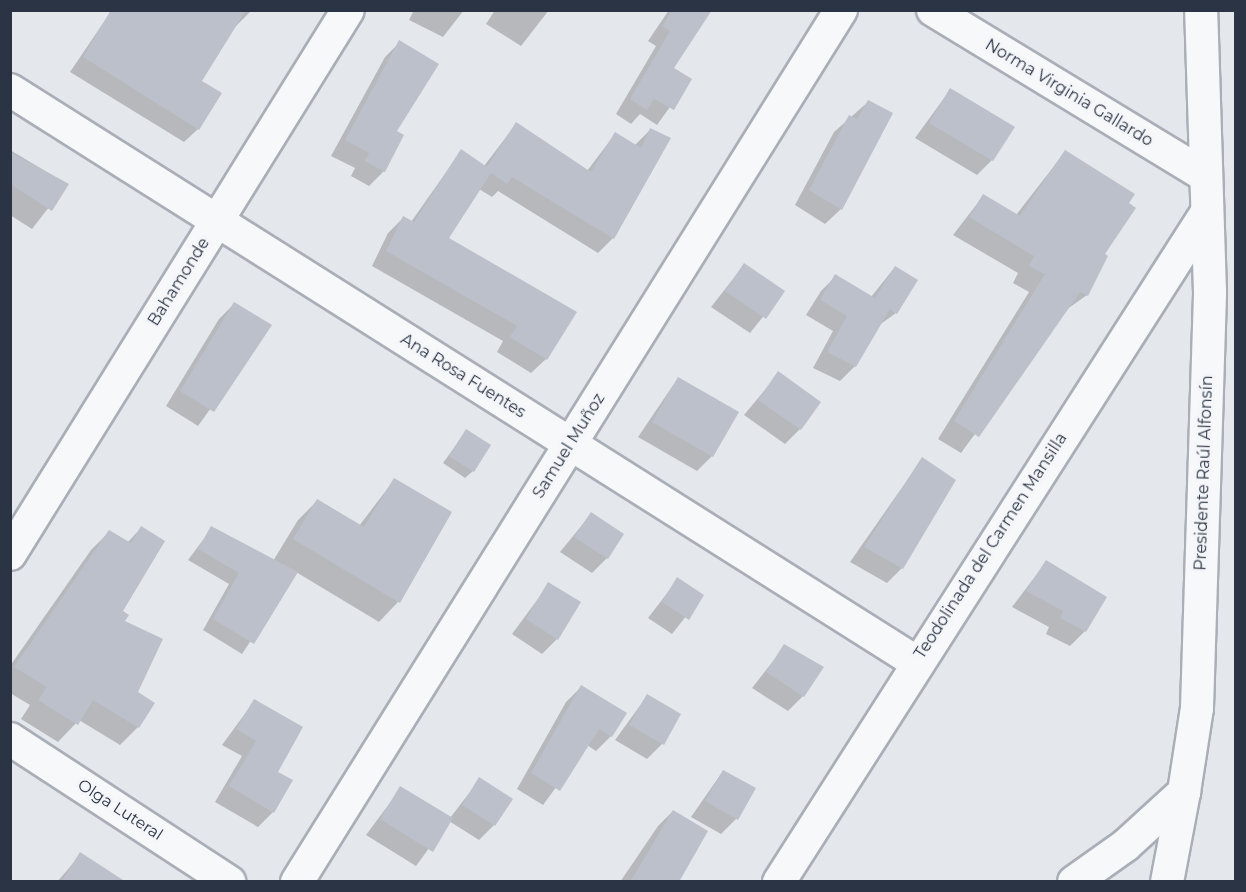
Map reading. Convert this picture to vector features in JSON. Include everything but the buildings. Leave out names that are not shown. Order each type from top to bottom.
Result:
[{"type":"street","name":"Bahamonde","points":[[10,554],[348,10]]},
{"type":"street","name":"Samuel Muñoz","points":[[297,882],[841,10]]},
{"type":"street","name":"Norma Virginia Gallardo","points":[[933,10],[1204,176]]},
{"type":"street","name":"Presidente Raúl Alfonsín","points":[[1167,882],[1197,708],[1210,292],[1204,176],[1200,10]]},
{"type":"street","name":"Ana Rosa Fuentes","points":[[10,90],[916,662]]},
{"type":"street","name":"Teodolinada del Carmen Mansilla","points":[[779,882],[916,662],[1207,212]]},
{"type":"street","name":"Olga Luteral","points":[[10,739],[229,882]]},
{"type":"street","points":[[1074,882],[1126,845],[1184,792]]}]
